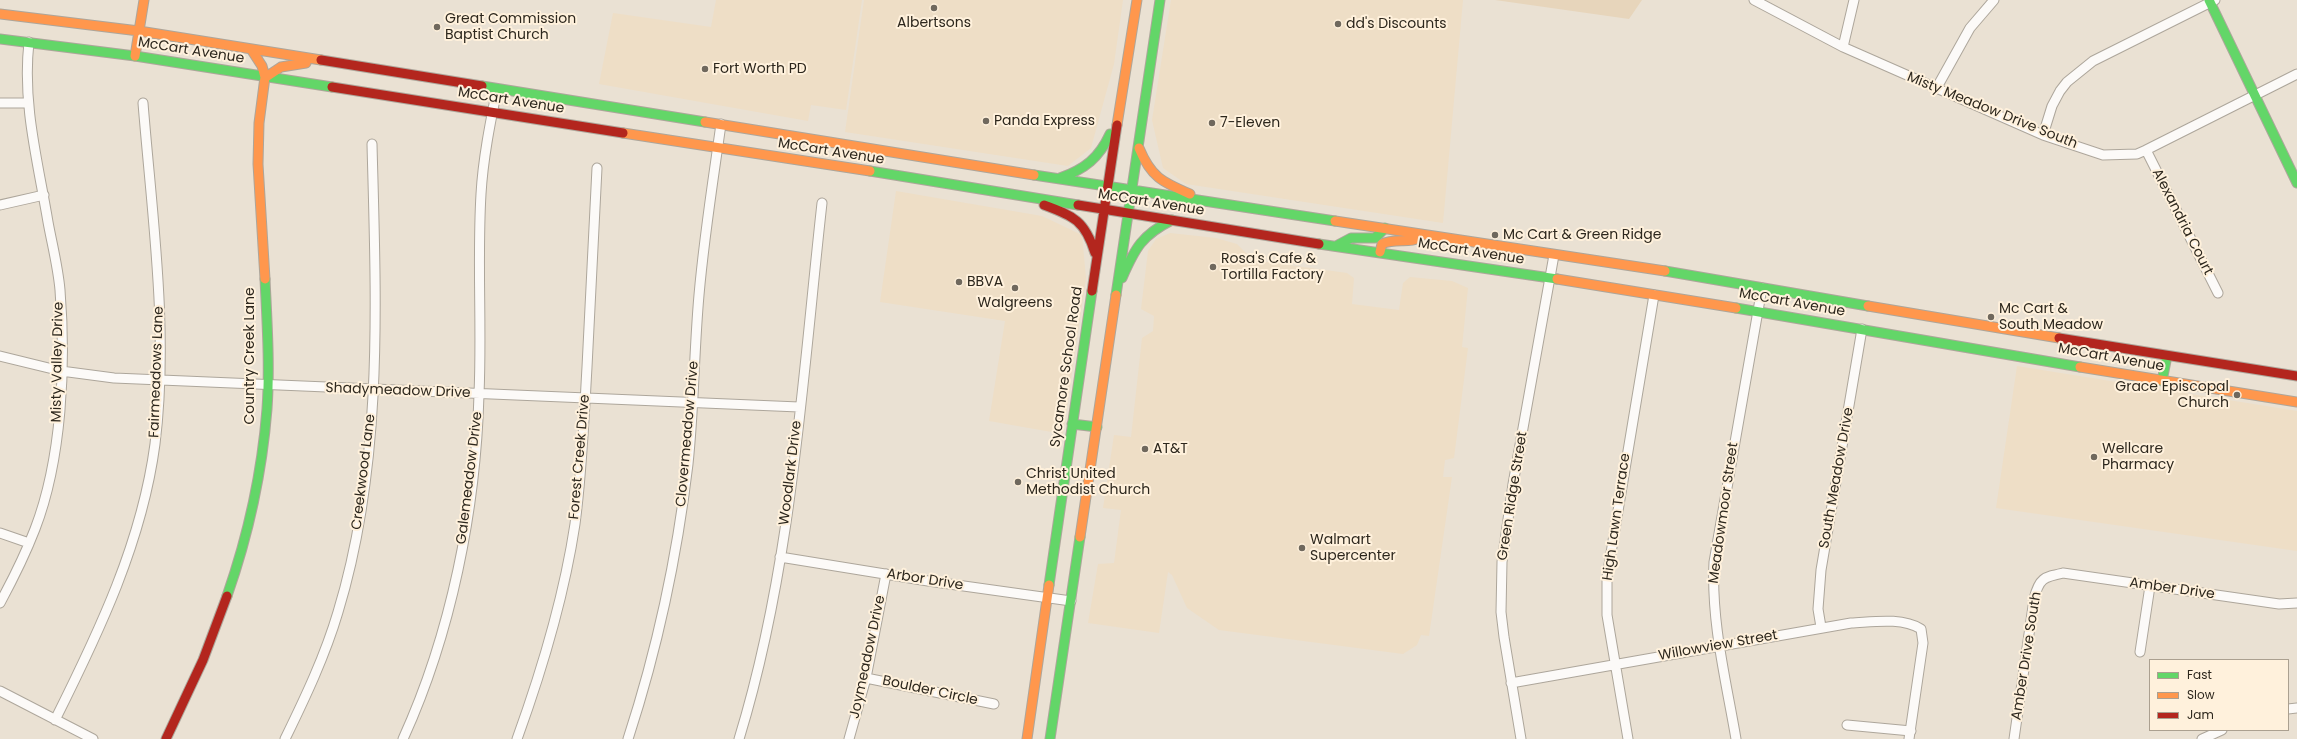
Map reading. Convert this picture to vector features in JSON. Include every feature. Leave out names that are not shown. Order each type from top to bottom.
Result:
[{"type":"main road","points":[[135,56],[144,0]]},
{"type":"main road","points":[[2211,1],[2297,183]]},
{"type":"main road","name":"Sycamore School Road","points":[[1027,739],[1072,424],[1119,112],[1148,2]]},
{"type":"main road","name":"Sycamore School Road","points":[[1050,739],[1097,427],[1127,213],[1139,147],[1148,2]]},
{"type":"main road","name":"McCart Avenue","points":[[0,14],[139,31],[722,124],[921,168],[1016,195],[1757,311],[2162,381],[2297,402]]},
{"type":"main road","name":"McCart Avenue","points":[[0,39],[135,56],[718,148],[921,168],[1057,179],[1107,186],[1424,234],[2297,376]]},
{"type":"main road","points":[[251,49],[258,59],[266,77],[281,67],[325,61]]},
{"type":"main road","name":"Country Creek Lane","points":[[166,739],[214,634],[241,556],[249,524],[262,452],[267,386],[267,321],[258,171],[259,119],[266,77]]},
{"type":"main road","points":[[1057,179],[1082,171],[1102,153],[1119,112]]},
{"type":"main road","points":[[1139,147],[1146,166],[1157,180],[1208,201]]},
{"type":"main road","points":[[1016,195],[1078,218],[1091,238],[1097,258]]},
{"type":"main road","points":[[1116,290],[1136,244],[1152,229],[1172,220]]},
{"type":"main road","points":[[1336,246],[1351,238],[1376,239],[1382,235],[1385,228]]},
{"type":"main road","points":[[1380,252],[1382,244],[1387,241],[1399,239],[1414,241],[1424,234]]},
{"type":"main road","points":[[2162,381],[2167,356]]},
{"type":"main road","points":[[1072,424],[1097,427]]},
{"type":"street","name":"Misty Meadow Drive South","points":[[1754,0],[1843,47],[1936,89],[2043,135],[2103,155],[2137,154],[2297,74]]},
{"type":"street","points":[[1843,47],[1854,0]]},
{"type":"street","points":[[1936,89],[1970,28],[1994,0]]},
{"type":"street","points":[[2043,135],[2052,106],[2060,91],[2067,82],[2093,61],[2211,1]]},
{"type":"street","name":"Misty Valley Drive","points":[[0,603],[29,544],[42,508],[55,448],[61,371],[62,332],[60,289],[27,103],[29,42]]},
{"type":"street","name":"Galemeadow Drive","points":[[403,739],[436,653],[461,550],[476,452],[480,394],[481,193],[492,112],[497,89]]},
{"type":"street","points":[[0,103],[27,103]]},
{"type":"street","name":"Fairmeadows Lane","points":[[55,720],[102,623],[129,552],[145,493],[154,445],[159,381],[160,314],[143,103]]},
{"type":"street","name":"Clovermeadow Drive","points":[[628,739],[642,696],[660,626],[679,526],[688,463],[706,223],[722,124]]},
{"type":"street","name":"Creekwood Lane","points":[[285,739],[316,675],[338,612],[360,517],[374,390],[376,304],[372,144]]},
{"type":"street","name":"Alexandria Court","points":[[2146,150],[2218,293]]},
{"type":"street","name":"Forest Creek Drive","points":[[516,739],[537,681],[563,582],[575,524],[585,398],[597,168]]},
{"type":"street","points":[[0,205],[44,195]]},
{"type":"street","name":"Woodlark Drive","points":[[739,739],[749,706],[771,608],[780,557],[822,203]]},
{"type":"street","name":"Green Ridge Street","points":[[1521,739],[1511,683],[1502,612],[1502,562],[1548,278],[1554,255]]},
{"type":"street","name":"Meadowmoor Street","points":[[1736,739],[1714,615],[1714,562],[1762,288]]},
{"type":"street","name":"High Lawn Terrace","points":[[1628,739],[1607,615],[1609,555],[1654,295]]},
{"type":"street","name":"South Meadow Drive","points":[[1821,627],[1818,609],[1821,570],[1862,329]]},
{"type":"street","name":"Shadymeadow Drive","points":[[0,356],[61,371],[114,378],[159,381],[799,407]]},
{"type":"street","points":[[0,533],[29,544]]},
{"type":"street","name":"Arbor Drive","points":[[780,557],[1071,601]]},
{"type":"street","name":"Amber Drive","points":[[2047,576],[2064,573],[2280,604],[2297,603]]},
{"type":"street","name":"Joymeadow Drive","points":[[849,739],[866,678],[886,574]]},
{"type":"street","name":"Amber Drive South","points":[[2014,739],[2036,588],[2047,576]]},
{"type":"street","points":[[2140,652],[2150,586]]},
{"type":"street","name":"Willowview Street","points":[[1511,683],[1821,627],[1885,621],[1916,626],[1923,633],[1923,644],[1910,735]]},
{"type":"street","name":"Boulder Circle","points":[[866,678],[994,704]]},
{"type":"street","points":[[0,691],[93,739]]},
{"type":"street","points":[[1847,725],[1910,735]]},
{"type":"street","points":[[2202,739],[2220,731]]},
{"type":"shaded area","points":[[716,0],[862,0],[846,110],[811,105],[808,121],[599,84],[613,13],[711,27]]},
{"type":"shaded area","points":[[864,0],[1123,0],[1114,64],[1091,148],[1068,166],[845,132]]},
{"type":"shaded area","points":[[1171,0],[1463,0],[1443,223],[1186,184],[1163,168],[1152,120]]},
{"type":"shaded area","points":[[1495,0],[1642,0],[1629,19]]},
{"type":"shaded area","points":[[896,191],[1042,216],[1082,235],[1086,278],[1063,434],[989,421],[1005,321],[880,302]]},
{"type":"shaded area","points":[[1170,233],[1216,238],[1237,244],[1253,260],[1347,273],[1354,278],[1352,304],[1399,310],[1403,283],[1410,277],[1452,281],[1468,288],[1462,347],[1468,348],[1454,458],[1445,460],[1443,477],[1452,477],[1429,636],[1421,635],[1417,645],[1403,654],[1219,630],[1187,608],[1172,575],[1168,572],[1159,633],[1088,623],[1098,564],[1114,563],[1121,510],[1103,508],[1114,435],[1131,437],[1142,338],[1153,331],[1154,316],[1141,309],[1148,251],[1156,239]]},
{"type":"shaded area","points":[[2017,366],[2297,411],[2297,551],[1996,508]]},
{"type":"traffic: fast","points":[[1116,295],[1160,0]]},
{"type":"traffic: fast","points":[[2209,0],[2297,183]]},
{"type":"traffic: fast","points":[[0,39],[135,56],[332,87]]},
{"type":"traffic: fast","points":[[482,86],[705,122]]},
{"type":"traffic: fast","points":[[1060,178],[1077,171],[1090,162],[1101,150],[1110,134]]},
{"type":"traffic: fast","points":[[870,171],[1078,205]]},
{"type":"traffic: fast","points":[[1034,175],[1335,221]]},
{"type":"traffic: fast","points":[[1122,278],[1131,258],[1146,237],[1172,220]]},
{"type":"traffic: fast","points":[[1336,246],[1351,238],[1375,238],[1385,228]]},
{"type":"traffic: fast","points":[[1319,244],[1557,279]]},
{"type":"traffic: fast","points":[[1665,271],[1868,306]]},
{"type":"traffic: fast","points":[[227,596],[248,527],[258,480],[265,433],[268,377],[265,279]]},
{"type":"traffic: fast","points":[[1049,585],[1092,291]]},
{"type":"traffic: fast","points":[[1736,308],[2080,367]]},
{"type":"traffic: fast","points":[[2162,381],[2167,356]]},
{"type":"traffic: fast","points":[[1072,424],[1097,427]]},
{"type":"traffic: fast","points":[[1050,739],[1080,537]]},
{"type":"traffic: slow","points":[[135,56],[144,0]]},
{"type":"traffic: slow","points":[[1117,125],[1137,0]]},
{"type":"traffic: slow","points":[[0,14],[139,31],[321,60]]},
{"type":"traffic: slow","points":[[251,49],[262,66],[265,77],[259,123],[258,164],[265,279]]},
{"type":"traffic: slow","points":[[266,77],[281,67],[306,63]]},
{"type":"traffic: slow","points":[[705,122],[1034,175]]},
{"type":"traffic: slow","points":[[623,133],[870,171]]},
{"type":"traffic: slow","points":[[1139,148],[1148,166],[1158,177],[1172,186],[1190,194]]},
{"type":"traffic: slow","points":[[1335,221],[1665,271]]},
{"type":"traffic: slow","points":[[1380,252],[1382,244],[1386,242],[1410,241],[1416,239]]},
{"type":"traffic: slow","points":[[1557,279],[1736,308]]},
{"type":"traffic: slow","points":[[1080,537],[1116,295]]},
{"type":"traffic: slow","points":[[1868,306],[2059,338]]},
{"type":"traffic: slow","points":[[2080,367],[2297,402]]},
{"type":"traffic: slow","points":[[1027,739],[1049,585]]},
{"type":"traffic: jam","points":[[321,60],[482,86]]},
{"type":"traffic: jam","points":[[332,87],[623,133]]},
{"type":"traffic: jam","points":[[1092,291],[1117,125]]},
{"type":"traffic: jam","points":[[1044,205],[1077,221],[1087,234],[1095,253]]},
{"type":"traffic: jam","points":[[1078,205],[1319,244]]},
{"type":"traffic: jam","points":[[2059,338],[2297,376]]},
{"type":"traffic: jam","points":[[166,739],[203,660],[227,596]]},
{"type":"place","name":"Albertsons","points":[[934,8]]},
{"type":"place","name":"dd's Discounts","points":[[1338,24]]},
{"type":"place","name":"Great Commission Baptist Church","points":[[437,27]]},
{"type":"place","name":"Fort Worth PD","points":[[705,69]]},
{"type":"place","name":"Panda Express","points":[[986,121]]},
{"type":"place","name":"7-Eleven","points":[[1212,123]]},
{"type":"place","name":"Mc Cart & Green Ridge","points":[[1495,235]]},
{"type":"place","name":"Rosa's Cafe & Tortilla Factory","points":[[1213,267]]},
{"type":"place","name":"BBVA","points":[[959,282]]},
{"type":"place","name":"Walgreens","points":[[1015,288]]},
{"type":"place","name":"Mc Cart & South Meadow","points":[[1991,317]]},
{"type":"place","name":"Grace Episcopal Church","points":[[2237,395]]},
{"type":"place","name":"AT&T","points":[[1145,449]]},
{"type":"place","name":"Wellcare Pharmacy","points":[[2094,457]]},
{"type":"place","name":"Christ United Methodist Church","points":[[1018,482]]},
{"type":"place","name":"Walmart Supercenter","points":[[1302,548]]}]
